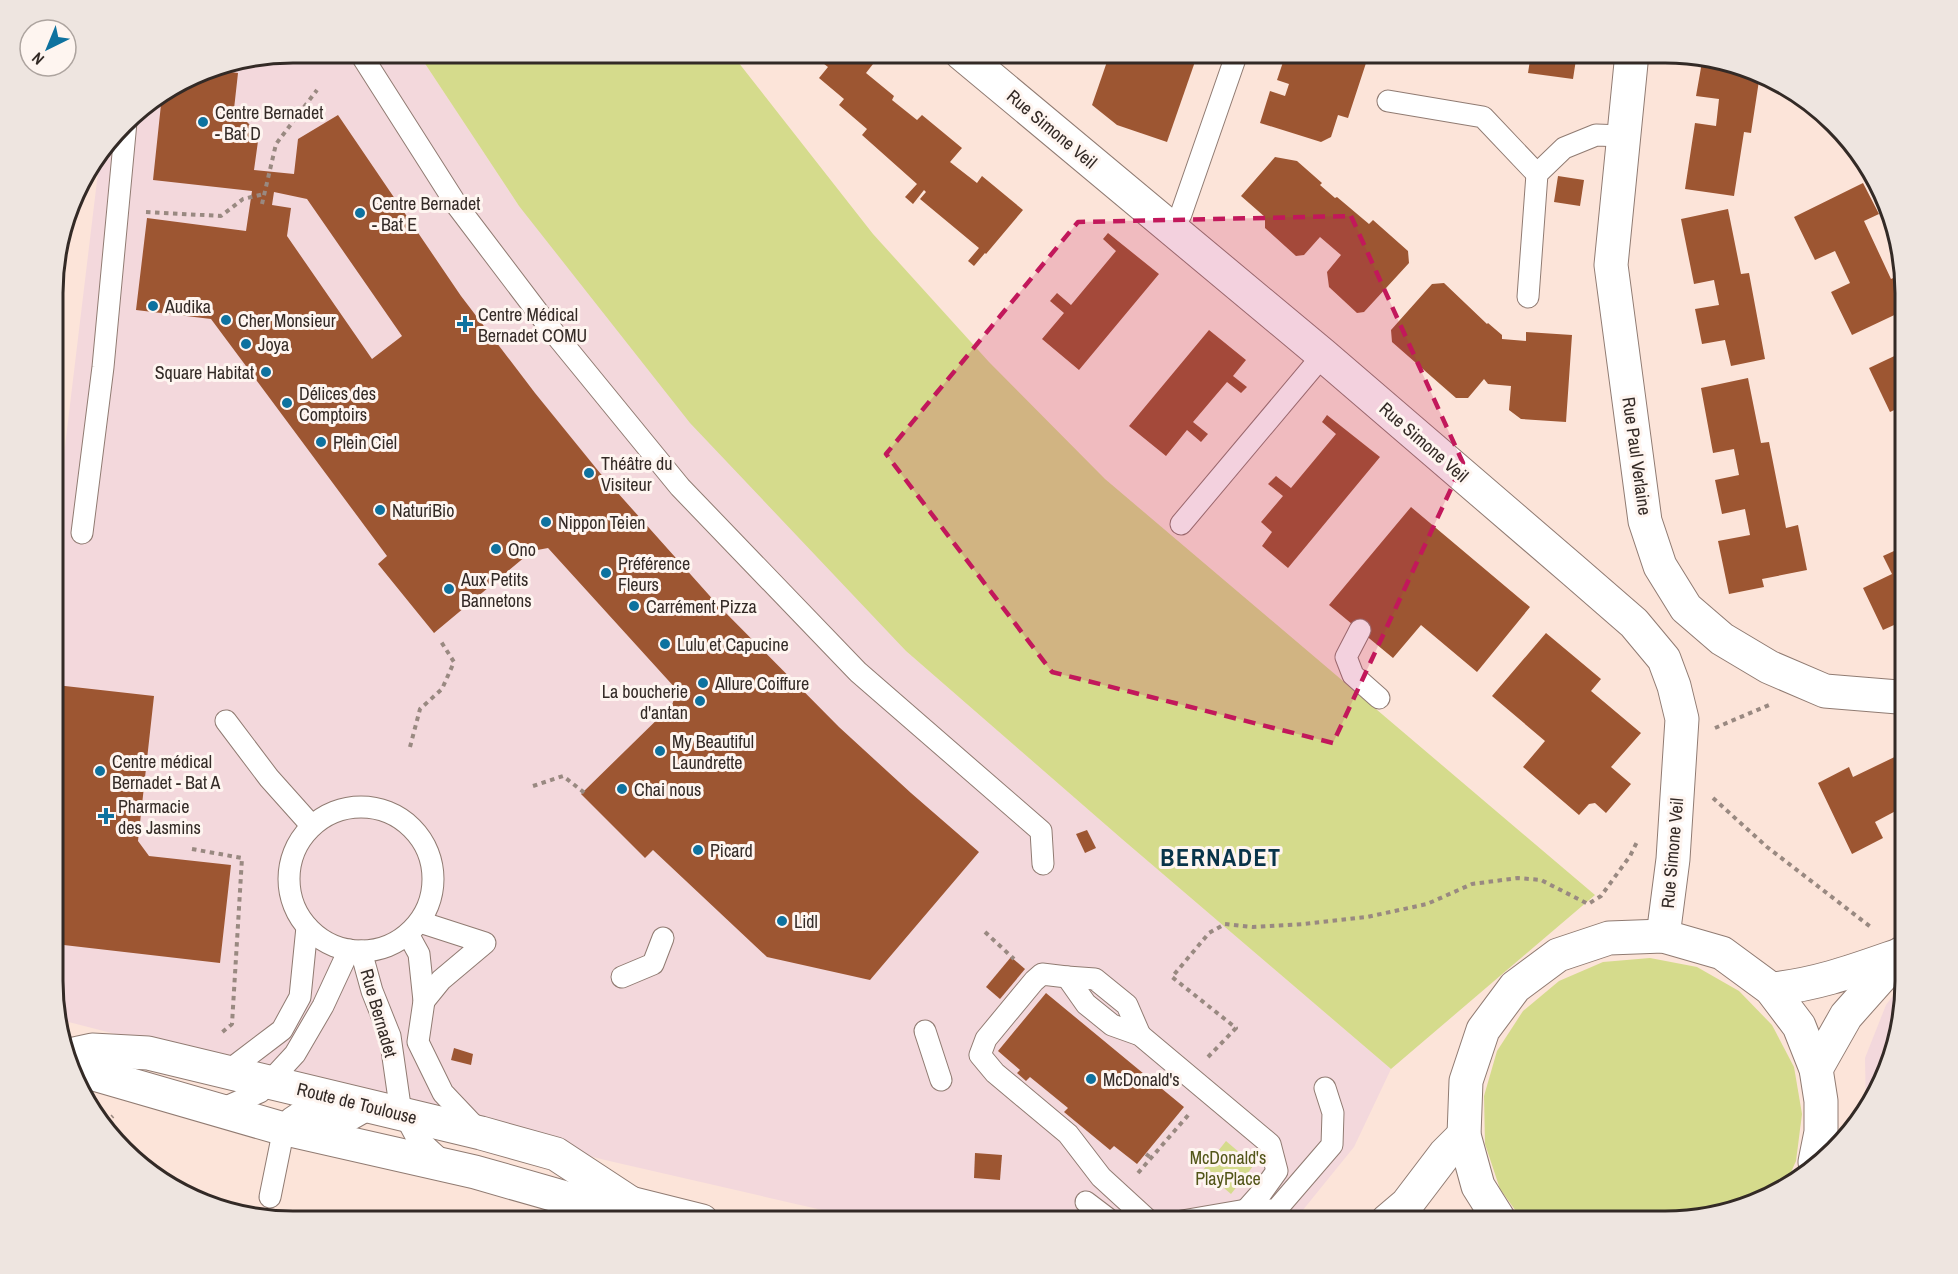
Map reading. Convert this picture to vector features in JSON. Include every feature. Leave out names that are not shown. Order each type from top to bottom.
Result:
[{"type":"main road","name":"Rue Simone Veil","points":[[974,63],[1323,355],[1634,623],[1664,659],[1674,686],[1682,719],[1673,859],[1663,936]]},
{"type":"main road","name":"Rue Paul Verlaine","points":[[1631,63],[1611,265],[1645,521],[1659,566],[1686,608],[1722,639],[1769,667],[1825,691],[1895,697]]},
{"type":"main road","points":[[1494,1211],[1478,1186],[1464,1135],[1466,1081],[1483,1030],[1515,987],[1558,955],[1609,938],[1663,936],[1722,953],[1771,989],[1799,1026],[1816,1069],[1821,1101],[1821,1132],[1817,1154]]},
{"type":"main road","points":[[1771,989],[1798,987],[1834,978],[1895,955]]},
{"type":"main road","points":[[1816,1069],[1846,1016],[1895,962]]},
{"type":"main road","name":"Route de Toulouse","points":[[74,1053],[92,1050],[148,1053],[482,1133],[556,1154],[630,1203]]},
{"type":"main road","name":"Route de Toulouse","points":[[80,1070],[284,1128],[447,1165],[566,1198],[630,1203],[662,1211]]},
{"type":"main road","points":[[1399,1211],[1407,1204],[1445,1154],[1464,1135]]},
{"type":"lane","points":[[367,63],[458,207],[546,323],[680,488],[858,672],[1041,831],[1043,864]]},
{"type":"lane","points":[[1172,230],[1181,214],[1233,63]]},
{"type":"lane","points":[[1388,101],[1483,117],[1537,174]]},
{"type":"lane","points":[[1528,297],[1537,174],[1564,148],[1596,135],[1623,136]]},
{"type":"lane","points":[[82,534],[103,367],[125,136]]},
{"type":"lane","points":[[1181,524],[1323,355]]},
{"type":"lane","points":[[1360,630],[1346,657],[1353,675],[1379,698]]},
{"type":"lane","points":[[226,721],[269,778],[311,825]]},
{"type":"lane","name":"Rue Bernadet","points":[[354,806],[377,808],[399,817],[418,832],[430,853],[434,877],[431,900],[414,928],[394,944],[378,949],[355,950],[323,940],[308,927],[295,909],[289,887],[289,864],[297,843],[311,825],[331,812],[354,806]]},
{"type":"lane","points":[[228,1071],[282,1030],[300,997],[308,927]]},
{"type":"lane","points":[[414,928],[485,943],[441,980],[424,1001]]},
{"type":"lane","name":"Rue Bernadet","points":[[414,928],[424,1001],[418,1042],[443,1093],[482,1133]]},
{"type":"lane","points":[[622,977],[653,964],[663,938]]},
{"type":"lane","name":"Rue Bernadet","points":[[219,1110],[260,1092],[295,1054],[355,950]]},
{"type":"lane","name":"Rue Bernadet","points":[[355,950],[390,1036],[400,1106],[417,1138],[447,1165]]},
{"type":"lane","points":[[1138,1211],[1101,1177],[1068,1134],[995,1073],[980,1055],[986,1039],[1042,974],[1067,976],[1086,1004],[1112,1024],[1140,1035],[1270,1144],[1277,1171],[1246,1210]]},
{"type":"lane","points":[[925,1031],[941,1080]]},
{"type":"lane","points":[[1240,1211],[1276,1210],[1332,1145],[1333,1113],[1325,1088]]},
{"type":"lane","points":[[270,1197],[284,1128],[291,1118],[300,1112],[309,1111],[352,1119],[373,1107]]},
{"type":"lane","points":[[1086,1202],[1098,1211]]},
{"type":"path","points":[[262,204],[276,144],[317,90]]},
{"type":"path","points":[[142,211],[221,216],[243,199],[264,194]]},
{"type":"path","points":[[410,747],[420,709],[442,689],[454,662],[440,640]]},
{"type":"path","points":[[1709,730],[1774,704]]},
{"type":"path","points":[[533,786],[563,776],[586,794]]},
{"type":"path","points":[[1119,1193],[1193,1109],[1177,1095],[1189,1077],[1236,1028],[1172,977],[1209,933],[1225,924],[1253,927],[1305,924],[1367,916],[1427,904],[1472,884],[1518,878],[1541,880],[1588,904],[1601,896],[1630,856],[1639,839]]},
{"type":"path","points":[[192,849],[242,858],[232,1024],[217,1036]]},
{"type":"path","points":[[1146,1154],[1150,1158]]},
{"type":"highlighted area","points":[[1351,216],[1463,463],[1333,743],[1052,672],[886,454],[1078,222]]},
{"type":"shaded area","points":[[278,63],[425,63],[519,206],[906,651],[1391,1069],[1354,1147],[1302,1211],[827,1211],[605,1160],[66,1021],[63,996],[63,463],[98,171],[120,141],[153,110],[178,94],[205,80],[248,67]]},
{"type":"shaded area","points":[[1895,993],[1891,1026],[1883,1055],[1866,1093],[1865,1058],[1886,1005]]},
{"type":"green space","points":[[425,63],[739,63],[873,234],[989,362],[1105,479],[1595,895],[1391,1069],[906,651],[690,423],[519,206]]},
{"type":"green space","points":[[1650,958],[1697,967],[1739,991],[1772,1025],[1794,1067],[1802,1114],[1796,1161],[1790,1174],[1753,1194],[1710,1207],[1680,1211],[1516,1211],[1500,1189],[1485,1144],[1484,1096],[1497,1051],[1523,1011],[1559,981],[1603,962]]},
{"type":"green space","name":"McDonald's PlayPlace","points":[[1226,1141],[1254,1165],[1231,1194],[1203,1170]]},
{"type":"building","points":[[823,63],[872,63],[866,73],[894,96],[892,100],[917,120],[922,115],[962,148],[950,162],[977,183],[982,176],[1023,210],[974,266],[968,261],[979,248],[920,199],[926,192],[924,190],[913,204],[905,197],[917,184],[862,135],[867,129],[839,105],[844,99],[819,78],[828,67]]},
{"type":"building","points":[[1107,63],[1195,63],[1167,142],[1117,125],[1092,105]]},
{"type":"building","points":[[1283,63],[1366,63],[1348,118],[1338,115],[1331,137],[1321,142],[1260,123],[1270,91],[1285,96],[1289,84],[1277,80]]},
{"type":"building","points":[[1530,63],[1575,63],[1573,79],[1528,73]]},
{"type":"building","points":[[1701,66],[1739,75],[1759,83],[1751,133],[1744,132],[1734,196],[1685,189],[1695,123],[1716,126],[1719,99],[1696,96]]},
{"type":"building","points":[[230,72],[238,73],[234,109],[259,134],[254,170],[294,174],[298,139],[338,115],[461,296],[600,473],[717,604],[839,727],[979,852],[870,980],[767,957],[653,850],[645,858],[581,794],[672,705],[677,690],[548,548],[532,551],[434,633],[378,564],[387,556],[211,319],[136,310],[147,218],[246,231],[252,191],[153,180],[161,105],[191,87],[219,75]],"holes":[[[274,192],[307,199],[402,336],[372,359],[287,236],[291,208],[272,205]]]},
{"type":"building","points":[[1275,157],[1297,161],[1335,198],[1337,197],[1369,224],[1373,220],[1408,251],[1409,263],[1364,312],[1357,313],[1329,287],[1327,272],[1341,255],[1320,237],[1304,255],[1296,256],[1265,228],[1265,217],[1241,196]]},
{"type":"building","points":[[1558,176],[1584,180],[1580,206],[1554,202]]},
{"type":"building","points":[[1863,183],[1879,214],[1864,221],[1891,279],[1895,277],[1895,315],[1852,335],[1831,292],[1850,283],[1835,251],[1815,260],[1794,217]]},
{"type":"building","points":[[1728,209],[1741,274],[1749,273],[1765,359],[1731,366],[1725,340],[1702,344],[1695,309],[1719,305],[1714,280],[1694,284],[1681,219]]},
{"type":"building","points":[[1108,233],[1159,274],[1079,370],[1042,339],[1064,313],[1050,301],[1057,293],[1071,305],[1116,251],[1103,239]]},
{"type":"building","points":[[1444,283],[1487,324],[1502,335],[1502,339],[1526,341],[1526,332],[1572,335],[1566,422],[1521,419],[1509,410],[1511,386],[1488,384],[1484,379],[1468,398],[1456,398],[1392,342],[1391,330],[1432,284]]},
{"type":"building","points":[[1209,330],[1246,360],[1233,376],[1247,387],[1241,393],[1227,382],[1193,422],[1208,434],[1201,442],[1187,430],[1166,456],[1129,426]]},
{"type":"building","points":[[1895,356],[1895,410],[1890,412],[1869,368]]},
{"type":"building","points":[[1748,378],[1761,443],[1769,442],[1786,528],[1798,525],[1807,570],[1762,579],[1764,587],[1729,594],[1718,541],[1750,535],[1745,509],[1722,514],[1715,480],[1739,475],[1734,449],[1713,453],[1701,388]]},
{"type":"building","points":[[1327,415],[1380,457],[1288,568],[1262,546],[1272,532],[1261,522],[1283,496],[1268,484],[1276,476],[1291,488],[1336,434],[1322,422]]},
{"type":"building","points":[[1411,507],[1530,607],[1477,672],[1421,625],[1393,658],[1329,605]]},
{"type":"building","points":[[1895,551],[1895,625],[1883,630],[1863,588],[1892,574],[1883,556]]},
{"type":"building","points":[[1546,633],[1601,679],[1591,691],[1641,733],[1611,767],[1631,784],[1606,813],[1595,803],[1589,804],[1579,815],[1523,767],[1545,741],[1492,696]]},
{"type":"building","name":"Centre médical Bernadet - Bat A","points":[[63,686],[154,696],[138,841],[149,856],[231,865],[220,963],[63,945]]},
{"type":"building","points":[[1895,757],[1895,811],[1875,822],[1883,838],[1852,854],[1818,783],[1849,767],[1853,777]]},
{"type":"building","points":[[1087,830],[1096,848],[1085,853],[1076,834]]},
{"type":"building","points":[[1011,957],[1025,969],[1000,999],[986,987]]},
{"type":"building","name":"McDonald's","points":[[1046,993],[1184,1107],[1137,1164],[1114,1146],[1110,1150],[1064,1112],[1068,1108],[1030,1077],[1026,1081],[1017,1073],[1020,1070],[998,1051]]},
{"type":"building","points":[[454,1048],[473,1054],[471,1065],[451,1060]]},
{"type":"building","points":[[975,1153],[1002,1155],[1000,1180],[974,1178]]},
{"type":"place","name":"Centre Bernadet - Bat D","points":[[203,122]]},
{"type":"place","name":"Centre Bernadet - Bat E","points":[[360,213]]},
{"type":"place","name":"Audika","points":[[153,306]]},
{"type":"place","name":"Cher Monsieur","points":[[226,320]]},
{"type":"place","name":"Centre Médical Bernadet COMU","points":[[465,324]]},
{"type":"place","name":"Joya","points":[[246,344]]},
{"type":"place","name":"Square Habitat","points":[[266,372]]},
{"type":"place","name":"Délices des Comptoirs","points":[[287,403]]},
{"type":"place","name":"Plein Ciel","points":[[321,442]]},
{"type":"place","name":"Théâtre du Visiteur","points":[[589,473]]},
{"type":"place","name":"NaturiBio","points":[[380,510]]},
{"type":"place","name":"Nippon Teien","points":[[546,522]]},
{"type":"place","name":"Ono","points":[[496,549]]},
{"type":"place","name":"Préférence Fleurs","points":[[606,573]]},
{"type":"place","name":"Aux Petits Bannetons","points":[[449,589]]},
{"type":"place","name":"Carrément Pizza","points":[[634,606]]},
{"type":"place","name":"Lulu et Capucine","points":[[665,644]]},
{"type":"place","name":"Allure Coiffure","points":[[703,683]]},
{"type":"place","name":"La boucherie d'antan","points":[[700,701]]},
{"type":"place","name":"My Beautiful Laundrette","points":[[660,751]]},
{"type":"place","name":"Centre médical Bernadet - Bat A","points":[[100,771]]},
{"type":"place","name":"Chai nous","points":[[622,789]]},
{"type":"place","name":"Pharmacie des Jasmins","points":[[106,816]]},
{"type":"place","name":"Picard","points":[[698,850]]},
{"type":"place","name":"Lidl","points":[[782,921]]},
{"type":"place","name":"McDonald's","points":[[1091,1079]]},
{"type":"district","name":"BERNADET","points":[[1221,857]]}]
